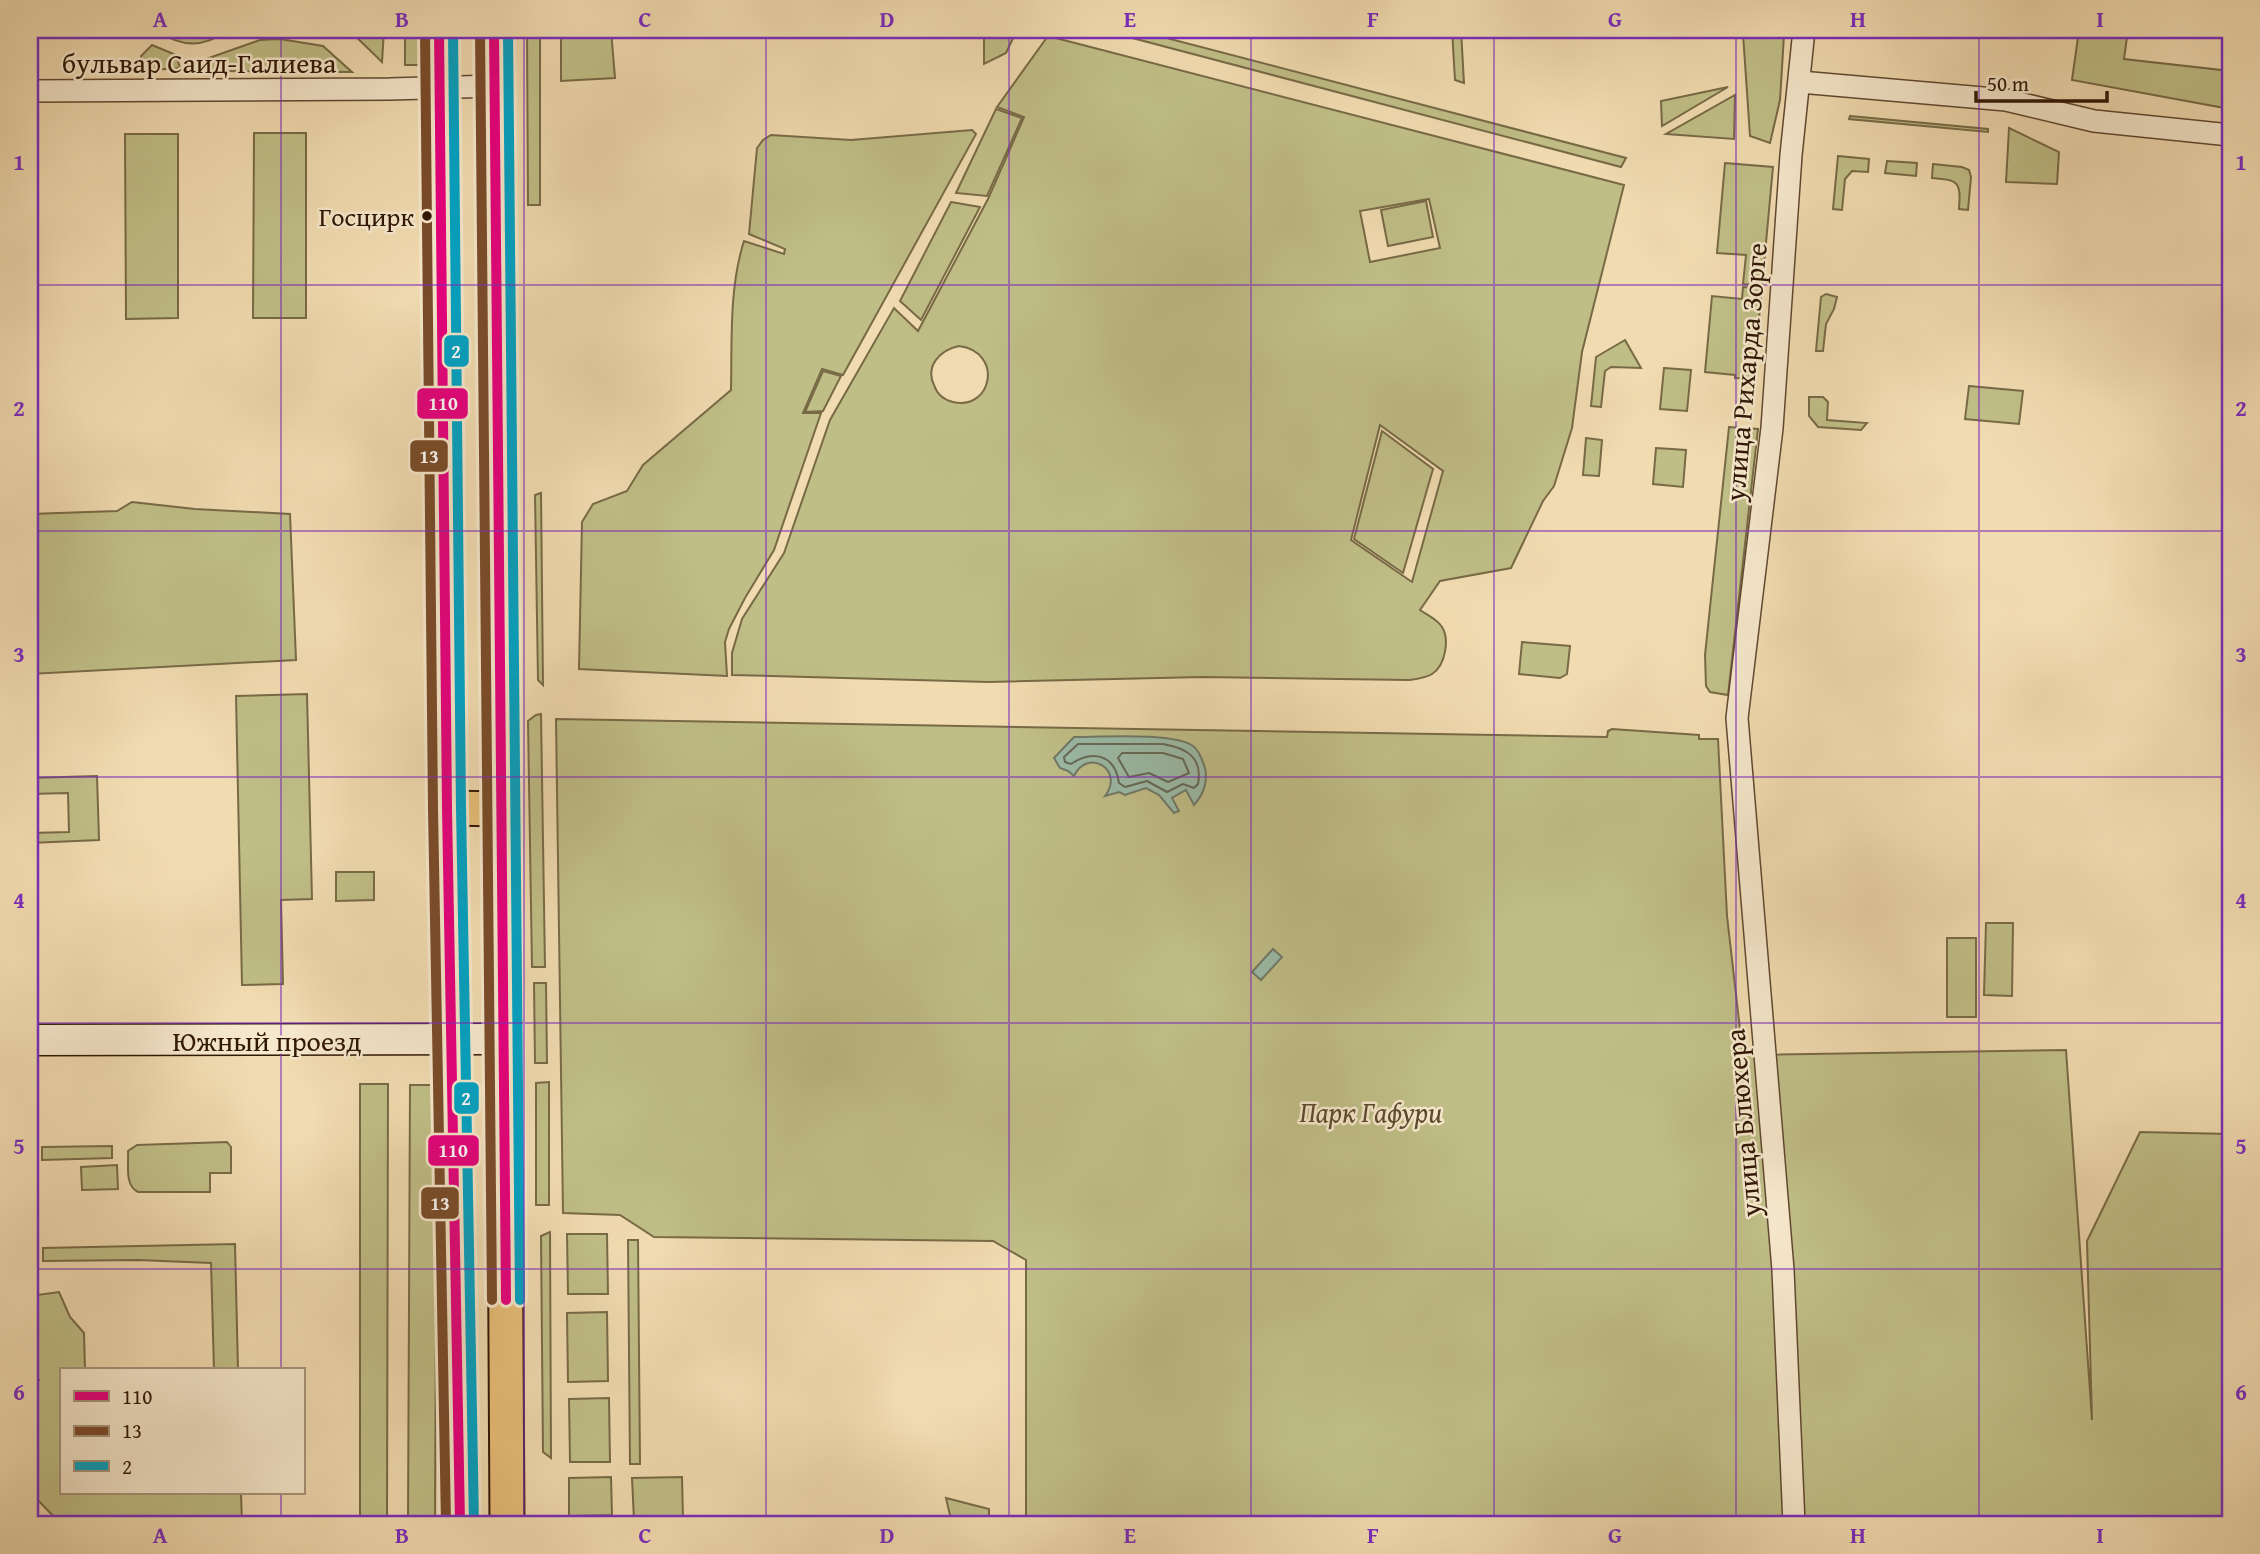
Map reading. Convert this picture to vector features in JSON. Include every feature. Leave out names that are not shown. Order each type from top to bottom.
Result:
[{"type":"main road","points":[[439,30],[447,808],[460,1524]]},
{"type":"main road","points":[[494,30],[503,809],[507,1524]]},
{"type":"main road","points":[[447,808],[503,809]]},
{"type":"main road","points":[[454,1238],[506,1238]]},
{"type":"street","name":"улица Рихарда Зорге","points":[[1737,718],[1772,428],[1791,155],[1804,30]]},
{"type":"street","points":[[1800,82],[2006,100],[2094,121],[2230,135]]},
{"type":"street","name":"бульвар Саид-Галиева","points":[[30,91],[495,86]]},
{"type":"street","name":"улица Блюхера","points":[[1737,718],[1783,1270],[1794,1524]]},
{"type":"street","name":"Южный проезд","points":[[30,1040],[505,1039]]},
{"type":"green space","points":[[156,30],[229,30],[201,43],[184,43]]},
{"type":"green space","points":[[349,30],[384,30],[382,62]]},
{"type":"green space","points":[[405,30],[422,30],[422,65],[405,65]]},
{"type":"green space","points":[[527,30],[540,30],[540,205],[528,205]]},
{"type":"green space","points":[[564,30],[611,30],[615,78],[561,81],[561,33]]},
{"type":"green space","points":[[993,30],[1017,30],[1006,53],[984,64],[984,37]]},
{"type":"green space","points":[[1102,30],[1136,30],[1626,158],[1621,167]]},
{"type":"green space","points":[[1452,30],[1461,30],[1464,83],[1455,80]]},
{"type":"green space","points":[[1747,30],[1779,30],[1784,35],[1780,100],[1770,143],[1750,136],[1743,34]]},
{"type":"green space","points":[[2079,30],[2128,30],[2124,59],[2230,71],[2230,109],[2072,80]]},
{"type":"green space","points":[[1048,36],[1624,185],[1582,352],[1572,428],[1554,486],[1543,501],[1511,568],[1440,581],[1420,610],[1440,624],[1446,639],[1443,659],[1432,674],[1409,680],[1202,677],[989,682],[732,675],[732,653],[742,619],[784,553],[830,420],[894,308],[918,331],[988,199],[1024,117],[997,107]],"holes":[[[1429,199],[1440,248],[1370,262],[1360,211]],[[959,346],[973,350],[983,359],[987,380],[984,390],[977,398],[966,402],[953,402],[937,391],[932,378],[933,365],[940,355]],[[1380,425],[1443,471],[1412,582],[1351,540]]]},
{"type":"green space","points":[[280,39],[323,46],[352,72],[204,71],[206,59],[260,40]]},
{"type":"green space","points":[[152,45],[176,55],[180,68],[153,70],[142,65],[141,56]]},
{"type":"green space","points":[[1728,87],[1662,126],[1661,101]]},
{"type":"green space","points":[[1735,95],[1734,139],[1666,134]]},
{"type":"green space","points":[[996,109],[1022,118],[987,196],[956,193]]},
{"type":"green space","points":[[1850,116],[1988,129],[1988,132],[1849,119]]},
{"type":"green space","points":[[2009,128],[2059,152],[2057,184],[2006,182]]},
{"type":"green space","points":[[972,130],[976,134],[843,375],[822,369],[803,413],[821,413],[774,550],[729,629],[725,642],[727,676],[579,669],[582,522],[593,504],[627,491],[643,465],[731,390],[734,296],[744,241],[784,254],[785,249],[749,234],[757,148],[771,135],[851,140]]},
{"type":"green space","points":[[254,133],[306,133],[306,318],[253,318]]},
{"type":"green space","points":[[125,134],[178,134],[178,318],[126,319]]},
{"type":"green space","points":[[1838,156],[1869,159],[1868,172],[1852,171],[1845,179],[1842,210],[1833,209]]},
{"type":"green space","points":[[1887,161],[1917,163],[1916,176],[1885,173]]},
{"type":"green space","points":[[1725,163],[1773,167],[1762,286],[1743,284],[1746,255],[1717,253]]},
{"type":"green space","points":[[1933,164],[1969,170],[1971,177],[1968,210],[1959,209],[1956,184],[1932,178]]},
{"type":"green space","points":[[1426,201],[1433,237],[1388,246],[1381,210]]},
{"type":"green space","points":[[951,202],[980,207],[921,320],[900,301]]},
{"type":"green space","points":[[1743,287],[1762,288],[1753,379],[1705,372],[1712,296],[1742,299]]},
{"type":"green space","points":[[1826,294],[1837,297],[1826,324],[1823,351],[1816,351],[1821,297]]},
{"type":"green space","points":[[1625,340],[1641,368],[1611,367],[1605,371],[1601,407],[1591,406],[1596,357]]},
{"type":"green space","points":[[1664,368],[1691,370],[1687,411],[1660,409]]},
{"type":"green space","points":[[823,371],[841,376],[823,411],[805,412]]},
{"type":"green space","points":[[1969,386],[2023,391],[2019,424],[1965,419]]},
{"type":"green space","points":[[1809,397],[1823,397],[1828,402],[1827,420],[1867,423],[1861,430],[1818,427],[1809,416]]},
{"type":"green space","points":[[1729,427],[1758,429],[1728,695],[1710,692],[1706,686],[1705,655]]},
{"type":"green space","points":[[1382,431],[1433,469],[1403,573],[1354,539]]},
{"type":"green space","points":[[1586,438],[1602,440],[1599,476],[1583,475]]},
{"type":"green space","points":[[1656,448],[1686,450],[1683,487],[1653,484]]},
{"type":"green space","points":[[541,493],[543,685],[538,680],[535,495]]},
{"type":"green space","points":[[132,502],[195,509],[290,514],[296,660],[30,674],[30,514],[117,511]]},
{"type":"green space","points":[[1522,642],[1570,646],[1567,674],[1560,678],[1519,674]]},
{"type":"green space","points":[[307,694],[312,899],[281,900],[283,984],[242,985],[236,696]]},
{"type":"green space","points":[[541,714],[545,967],[532,967],[528,721]]},
{"type":"green space","name":"Парк Гафури","points":[[556,719],[1607,737],[1608,731],[1612,729],[1699,735],[1699,739],[1718,739],[1727,916],[1743,1055],[2066,1050],[2092,1420],[2087,1241],[2140,1132],[2230,1134],[2230,1524],[1026,1524],[1026,1260],[993,1241],[654,1237],[620,1215],[563,1213]]},
{"type":"green space","points":[[97,776],[99,840],[30,843],[30,833],[69,832],[68,793],[30,794],[30,778]]},
{"type":"green space","points":[[336,872],[374,872],[374,900],[336,901]]},
{"type":"green space","points":[[1986,923],[2013,923],[2012,996],[1984,995]]},
{"type":"green space","points":[[1947,938],[1976,938],[1976,1017],[1947,1017]]},
{"type":"green space","points":[[534,983],[546,983],[547,1063],[535,1063]]},
{"type":"green space","points":[[549,1082],[549,1205],[536,1205],[536,1083]]},
{"type":"green space","points":[[360,1084],[388,1084],[387,1524],[360,1524]]},
{"type":"green space","points":[[410,1085],[437,1085],[435,1524],[408,1524]]},
{"type":"green space","points":[[227,1142],[231,1147],[231,1173],[210,1173],[210,1192],[138,1192],[131,1185],[128,1151],[137,1145]]},
{"type":"green space","points":[[112,1146],[112,1158],[42,1160],[42,1147]]},
{"type":"green space","points":[[117,1165],[118,1189],[82,1190],[81,1167]]},
{"type":"green space","points":[[550,1232],[551,1458],[543,1452],[541,1236]]},
{"type":"green space","points":[[567,1234],[607,1234],[608,1294],[568,1294]]},
{"type":"green space","points":[[628,1240],[638,1240],[640,1464],[630,1464]]},
{"type":"green space","points":[[235,1244],[238,1368],[214,1368],[211,1263],[138,1260],[43,1261],[43,1248]]},
{"type":"green space","points":[[59,1292],[70,1317],[84,1333],[85,1368],[60,1368],[60,1494],[241,1494],[242,1524],[61,1524],[30,1492],[30,1389],[39,1380],[30,1370],[30,1296]]},
{"type":"green space","points":[[607,1312],[608,1381],[568,1382],[567,1313]]},
{"type":"green space","points":[[609,1398],[610,1462],[570,1462],[569,1399]]},
{"type":"green space","points":[[611,1477],[612,1515],[569,1516],[569,1478]]},
{"type":"green space","points":[[682,1477],[683,1519],[634,1520],[632,1478]]},
{"type":"green space","points":[[946,1498],[989,1509],[989,1524],[952,1524]]},
{"type":"water","points":[[1136,736],[1184,742],[1193,746],[1200,755],[1206,776],[1203,791],[1194,805],[1186,790],[1172,798],[1179,811],[1174,813],[1159,795],[1146,788],[1125,795],[1119,792],[1105,796],[1111,778],[1102,765],[1088,763],[1080,767],[1074,776],[1060,768],[1054,758],[1074,737]]},
{"type":"water","points":[[1273,949],[1282,957],[1261,980],[1252,972]]},
{"type":"transit line","name":"13","points":[[425,30],[433,808],[446,1524]]},
{"type":"transit line","name":"110","points":[[439,30],[447,808],[460,1524]]},
{"type":"transit line","name":"2","points":[[453,30],[461,808],[474,1524]]},
{"type":"transit line","name":"13","points":[[480,30],[492,1300]]},
{"type":"transit line","name":"110","points":[[494,30],[506,1300]]},
{"type":"transit line","name":"2","points":[[508,30],[520,1300]]},
{"type":"place","name":"Госцирк","points":[[427,216]]}]
